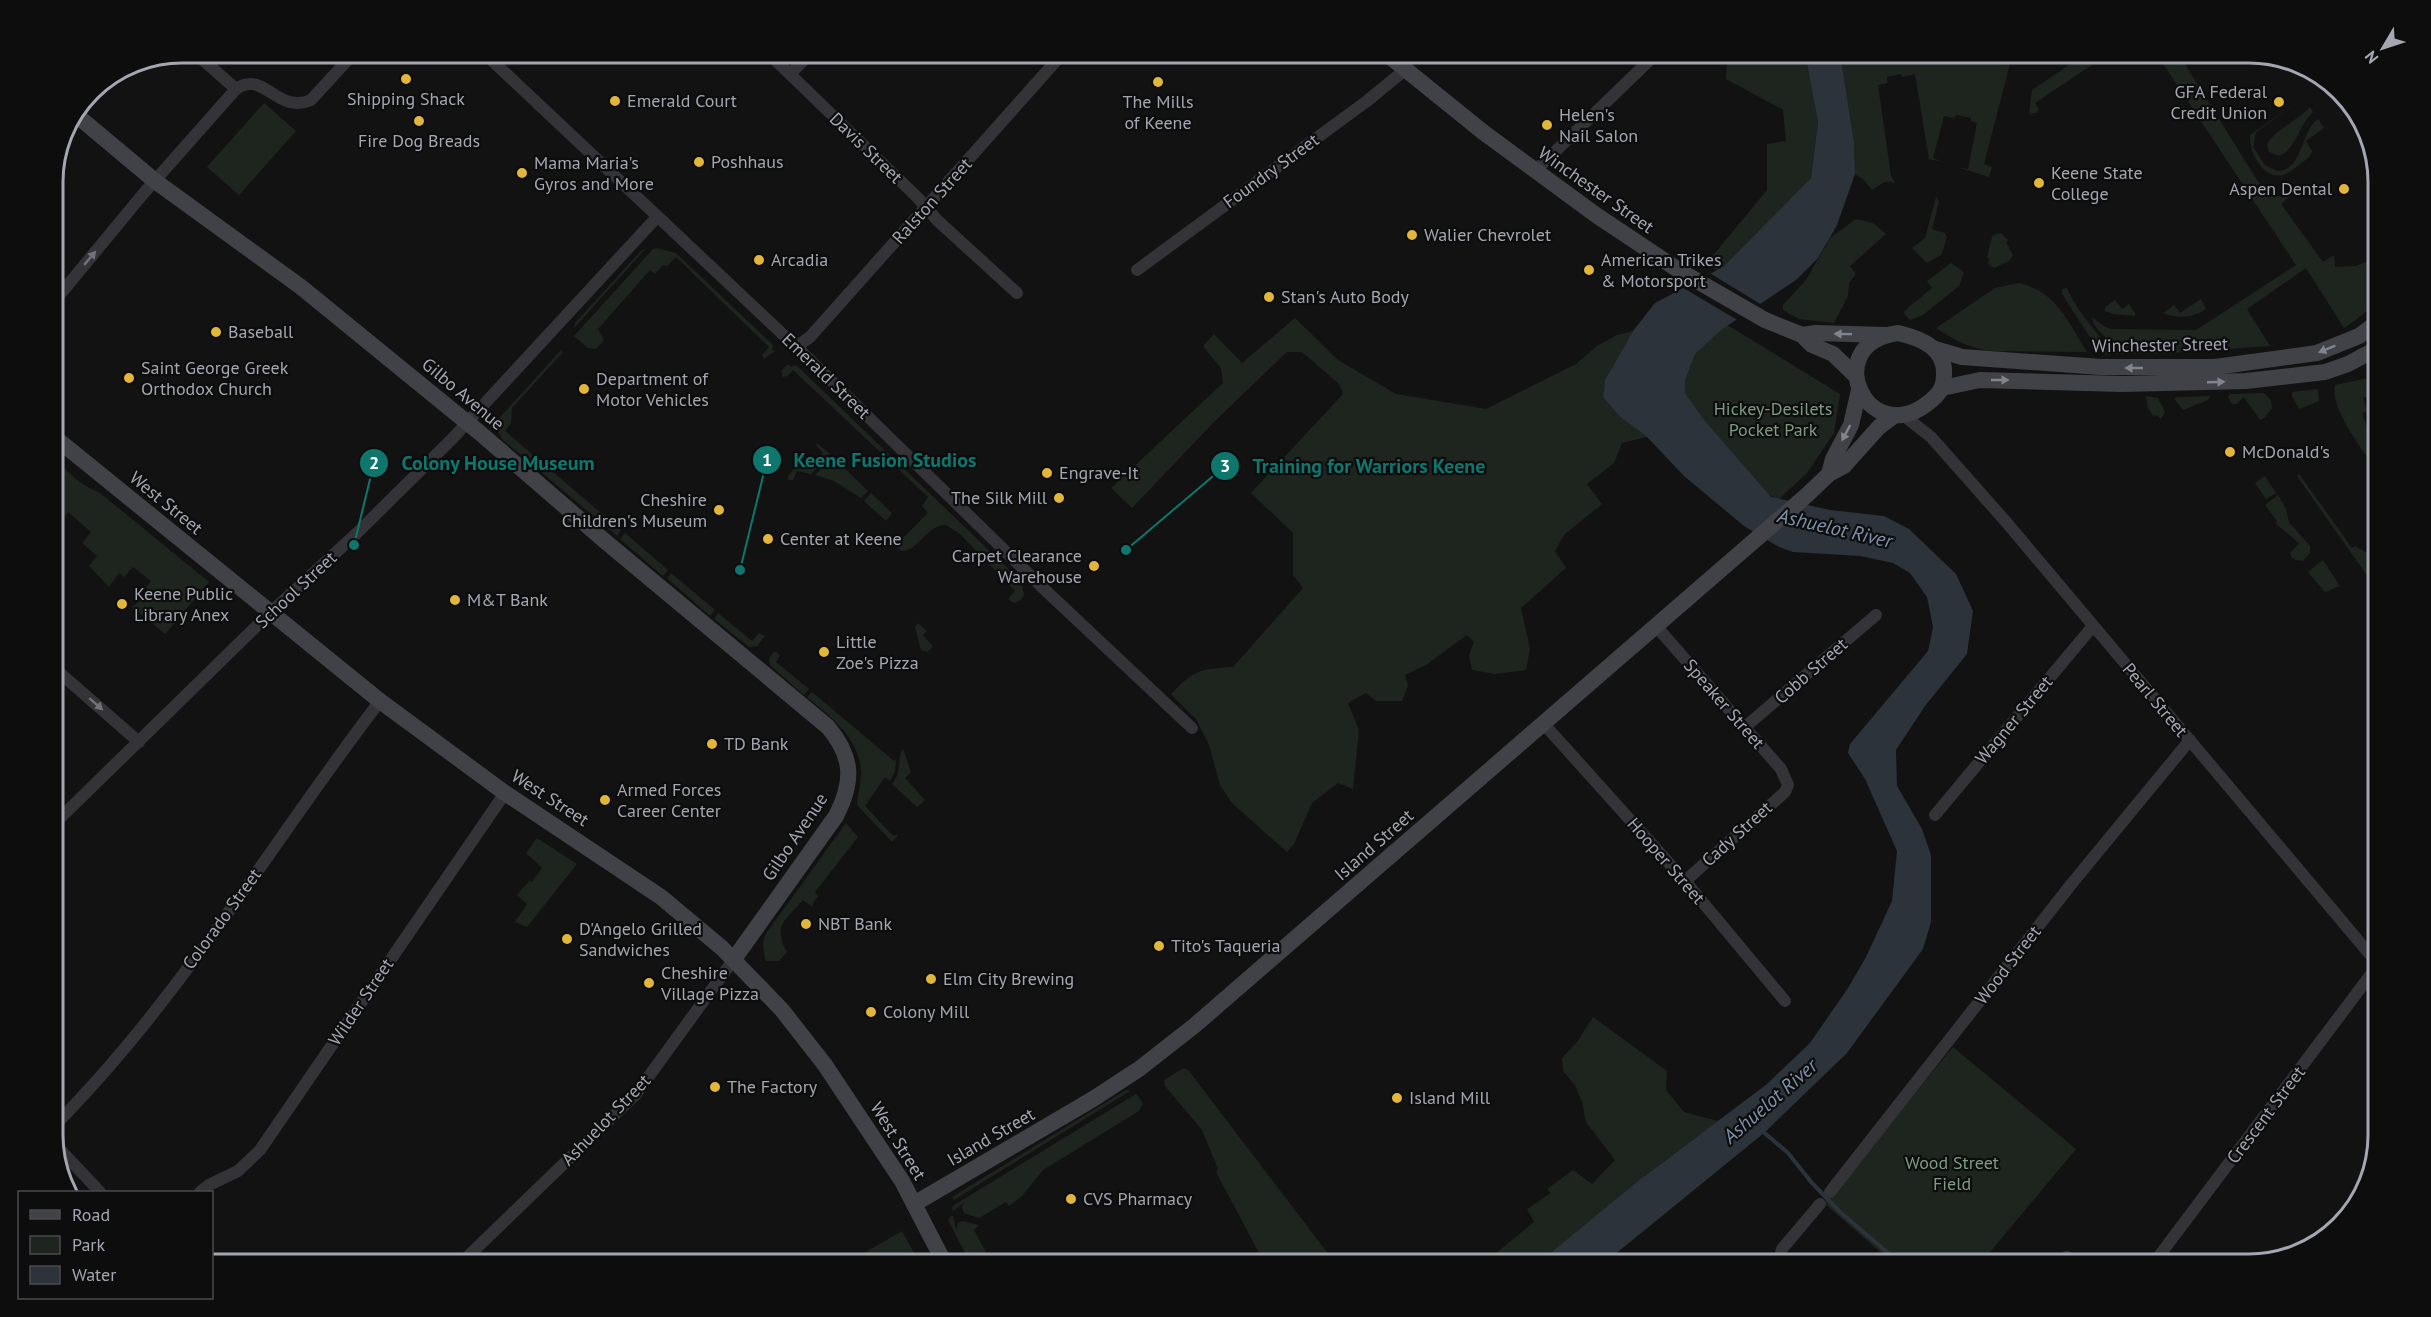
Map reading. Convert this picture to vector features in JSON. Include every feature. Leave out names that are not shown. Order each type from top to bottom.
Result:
[{"type":"street","points":[[206,63],[236,89]]},
{"type":"street","points":[[63,291],[154,181],[236,89],[243,84],[258,84],[284,100],[293,104],[302,104],[311,100],[345,63]]},
{"type":"street","name":"Emerald Street","points":[[495,63],[796,347],[1044,589],[1192,729]]},
{"type":"street","name":"Davis Street","points":[[778,63],[938,221],[1017,292]]},
{"type":"street","points":[[790,74],[801,63]]},
{"type":"street","name":"Ralston Street","points":[[796,347],[810,337],[1054,63]]},
{"type":"street","name":"Winchester Street","points":[[1397,63],[1535,171],[1605,222],[1680,271],[1765,320],[1802,335],[1812,345],[1833,354],[1857,383]]},
{"type":"street","points":[[1535,171],[1647,63]]},
{"type":"street","name":"Foundry Street","points":[[1137,270],[1367,101],[1405,70]]},
{"type":"street","name":"Gilbo Avenue","points":[[81,119],[154,181],[301,287],[468,423],[606,543],[828,727],[843,750],[849,776],[848,789],[836,816],[734,959]]},
{"type":"street","name":"School Street","points":[[63,815],[270,613],[357,534],[468,423],[657,218]]},
{"type":"street","name":"Winchester Street","points":[[1935,349],[1962,357],[2101,368],[2215,367],[2317,353],[2359,336],[2368,329]]},
{"type":"street","name":"Winchester Street","points":[[1802,335],[1816,333],[1885,335]]},
{"type":"street","points":[[1898,333],[1911,336],[1935,349],[1944,366],[1942,388],[1921,408],[1899,415],[1876,410],[1866,401],[1857,383],[1857,363],[1863,351],[1873,341],[1885,335],[1898,333]]},
{"type":"street","name":"Winchester Street","points":[[1942,388],[1980,380],[2122,384],[2246,381],[2325,372],[2368,353]]},
{"type":"street","name":"Island Street","points":[[1829,474],[1833,459],[1851,425],[1857,383]]},
{"type":"street","name":"Pearl Street","points":[[1921,408],[1924,423],[1931,437]]},
{"type":"street","name":"Island Street","points":[[914,1204],[1085,1104],[1139,1069],[1226,999],[1829,474],[1845,466],[1879,427],[1899,415]]},
{"type":"street","name":"Pearl Street","points":[[1899,415],[1931,437],[2007,523],[2368,952]]},
{"type":"street","name":"West Street","points":[[63,444],[380,701],[505,793],[661,897],[734,959],[782,1010],[809,1043],[876,1140],[914,1204],[940,1254]]},
{"type":"street","name":"Cobb Street","points":[[1745,727],[1876,615]]},
{"type":"street","name":"Speaker Street","points":[[1656,626],[1781,769],[1788,785]]},
{"type":"street","name":"Wagner Street","points":[[1935,815],[2093,626]]},
{"type":"street","points":[[63,676],[139,742]]},
{"type":"street","name":"Colorado Street","points":[[63,1116],[109,1067],[141,1028],[224,918],[380,701]]},
{"type":"street","name":"Hooper Street","points":[[1543,723],[1685,881],[1785,1001]]},
{"type":"street","name":"Wood Street","points":[[1830,1192],[2073,882],[2190,740]]},
{"type":"street","name":"Cady Street","points":[[1685,881],[1785,792],[1788,785]]},
{"type":"street","name":"Wilder Street","points":[[201,1191],[238,1171],[260,1150],[505,793]]},
{"type":"street","name":"Ashuelot Street","points":[[470,1254],[636,1094],[734,959]]},
{"type":"street","name":"Crescent Street","points":[[2160,1254],[2368,977]]},
{"type":"street","points":[[64,1154],[99,1191]]},
{"type":"street","points":[[1781,1254],[1782,1249],[1820,1204]]},
{"type":"green space","points":[[1727,63],[1807,63],[1818,122],[1811,178],[1723,267],[1716,270],[1706,264],[1767,190],[1767,144],[1786,141],[1783,110],[1726,79]]},
{"type":"green space","points":[[1842,63],[2010,63],[1984,164],[1992,167],[1989,177],[1957,167],[1968,169],[1977,123],[1971,121],[1971,118],[1956,115],[1954,118],[1944,116],[1933,158],[1943,162],[1929,159],[1915,74],[1887,77],[1887,83],[1878,85],[1891,176],[1895,183],[1885,182],[1872,190],[1863,179],[1855,174],[1854,142]]},
{"type":"green space","points":[[2072,63],[2095,63],[2035,103],[2039,109],[2036,113],[2029,114],[2032,90]]},
{"type":"green space","points":[[2163,63],[2184,63],[2257,180],[2271,193],[2289,197],[2281,204],[2323,262],[2334,255],[2335,267],[2356,266],[2368,261],[2368,310],[2344,328],[2306,268],[2247,309],[2270,346],[2173,353],[2116,354],[2112,344],[2096,327],[2092,317],[2105,327],[2112,329],[2196,330],[2296,265]]},
{"type":"green space","points":[[2303,98],[2256,132],[2253,147],[2265,165],[2277,171],[2292,165],[2312,125],[2318,119],[2324,128],[2306,141],[2312,151],[2308,158],[2283,175],[2269,173],[2255,156],[2250,135]]},
{"type":"green space","points":[[264,103],[296,131],[239,195],[207,167]]},
{"type":"green space","points":[[2310,107],[2313,112],[2290,148],[2279,156],[2269,152],[2267,145],[2269,140]]},
{"type":"green space","points":[[1936,197],[1939,202],[1932,229],[1945,233],[1947,237],[1941,255],[1927,263],[1912,248],[1925,238]]},
{"type":"green space","points":[[1856,219],[1873,223],[1886,234],[1850,266],[1856,274],[1849,283],[1848,296],[1834,323],[1799,319],[1783,310],[1783,305],[1806,280],[1830,238]]},
{"type":"green space","points":[[2001,233],[2008,240],[2006,242],[2013,255],[2009,261],[1994,268],[1988,264],[1989,258],[1987,258],[1992,237]]},
{"type":"green space","points":[[647,247],[574,328],[575,323]]},
{"type":"green space","points":[[653,249],[676,253],[773,345],[772,350],[775,351],[764,359],[762,355],[769,347],[676,257],[667,266],[663,265],[655,274],[650,270],[598,329],[604,340],[596,349],[588,348],[574,336]]},
{"type":"green space","points":[[1951,263],[1964,272],[1959,286],[1923,315],[1910,320],[1903,312],[1932,288],[1927,281]]},
{"type":"green space","points":[[2019,283],[2043,293],[2052,301],[2067,319],[2087,352],[1991,351],[1962,343],[1936,328],[1995,288]]},
{"type":"green space","points":[[2067,288],[2080,311],[2107,345],[2111,355],[2102,354],[2097,348],[2062,294],[2062,289]]},
{"type":"green space","points":[[2201,299],[2206,309],[2191,316],[2180,317],[2163,313],[2174,305],[2180,313]]},
{"type":"green space","points":[[2115,300],[2122,309],[2129,304],[2135,316],[2105,311],[2105,307]]},
{"type":"green space","points":[[1295,318],[1338,360],[1396,394],[1486,409],[1576,364],[1597,346],[1617,335],[1633,331],[1605,380],[1603,397],[1619,416],[1647,437],[1622,443],[1614,463],[1587,484],[1602,504],[1564,535],[1555,551],[1566,568],[1521,608],[1530,649],[1526,670],[1495,674],[1472,670],[1469,655],[1474,642],[1467,635],[1426,665],[1405,675],[1408,686],[1402,701],[1376,701],[1366,693],[1348,703],[1359,730],[1353,789],[1338,783],[1312,803],[1294,844],[1287,852],[1232,803],[1220,785],[1209,745],[1196,719],[1171,694],[1198,672],[1233,667],[1303,588],[1293,575],[1293,533],[1251,493],[1343,394],[1339,384],[1302,352],[1287,352],[1217,419],[1132,508],[1111,488],[1223,383],[1221,368],[1203,346],[1214,334],[1242,363]]},
{"type":"green space","name":"Hickey-Desilets Pocket Park","points":[[1726,324],[1840,394],[1834,433],[1807,473],[1778,500],[1748,477],[1722,447],[1675,382],[1680,362]]},
{"type":"green space","points":[[562,349],[562,353],[512,408],[511,423],[505,431],[621,530],[617,536],[502,439],[494,424]]},
{"type":"green space","points":[[788,364],[791,367],[796,365],[1020,580],[1024,594],[1021,600],[1014,603],[1008,599],[1015,591],[960,534],[946,525],[933,529],[908,550],[902,551],[894,546],[892,538],[894,536],[900,541],[928,513],[922,506],[928,497],[793,370],[783,377],[781,371]]},
{"type":"green space","points":[[2368,378],[2368,396],[2363,398],[2367,411],[2362,413],[2368,430],[2366,438],[2368,458],[2349,430],[2337,406],[2335,385]]},
{"type":"green space","points":[[2318,389],[2319,401],[2299,409],[2292,392]]},
{"type":"green space","points":[[2264,393],[2271,400],[2272,408],[2260,420],[2244,397],[2236,404],[2232,404],[2228,397],[2230,394]]},
{"type":"green space","points":[[2146,396],[2158,398],[2165,412],[2161,419],[2157,415],[2154,417],[2148,408]]},
{"type":"green space","points":[[2210,396],[2208,400],[2183,410],[2175,400],[2176,397]]},
{"type":"green space","points":[[817,443],[830,454],[811,474],[797,471],[793,480],[788,480],[788,476],[799,464],[802,463],[808,469],[823,453],[816,445]]},
{"type":"green space","points":[[833,457],[868,491],[861,498],[834,481],[815,475]]},
{"type":"green space","points":[[63,467],[86,486],[100,493],[209,582],[165,634],[132,607],[150,593],[146,588],[151,581],[133,567],[124,577],[119,573],[109,587],[89,566],[97,556],[82,543],[91,532],[68,512],[63,518]]},
{"type":"green space","points":[[2299,474],[2352,548],[2355,546],[2368,554],[2368,577],[2297,476]]},
{"type":"green space","points":[[2265,476],[2276,493],[2266,499],[2255,483]]},
{"type":"green space","points":[[871,493],[892,513],[886,521],[864,501]]},
{"type":"green space","points":[[2278,495],[2286,509],[2289,522],[2310,546],[2310,553],[2303,561],[2291,557],[2290,553],[2299,543],[2276,524],[2277,521],[2265,505]]},
{"type":"green space","points":[[625,533],[668,570],[663,576],[620,539]]},
{"type":"green space","points":[[2323,560],[2340,586],[2325,592],[2308,572]]},
{"type":"green space","points":[[671,573],[715,610],[710,616],[667,578]]},
{"type":"green space","points":[[718,613],[752,641],[759,633],[765,636],[757,646],[749,647],[714,619]]},
{"type":"green space","points":[[918,623],[927,631],[923,635],[932,645],[927,652],[921,650],[915,627]]},
{"type":"green space","points":[[774,651],[780,655],[776,662],[809,689],[804,695],[770,665],[769,659]]},
{"type":"green space","points":[[812,692],[894,761],[896,759],[895,771],[890,781],[885,777],[865,806],[893,836],[899,834],[892,842],[857,805],[861,772],[856,749],[843,729],[807,697]]},
{"type":"green space","points":[[903,749],[911,772],[905,778],[925,800],[917,807],[892,784]]},
{"type":"green space","points":[[846,823],[858,837],[815,892],[818,896],[813,907],[803,900],[783,923],[781,935],[787,952],[779,961],[766,961],[763,946],[767,932]]},
{"type":"green space","points":[[537,838],[577,864],[527,927],[515,922],[527,904],[517,895],[529,881],[532,882],[542,868],[526,853]]},
{"type":"green space","points":[[1593,1017],[1667,1071],[1666,1090],[1684,1112],[1718,1121],[1633,1185],[1549,1254],[1495,1254],[1534,1222],[1527,1209],[1551,1193],[1547,1189],[1573,1170],[1592,1184],[1615,1160],[1586,1122],[1582,1102],[1575,1085],[1563,1071],[1562,1058],[1578,1041]]},
{"type":"green space","name":"Wood Street Field","points":[[1953,1047],[2076,1149],[1988,1254],[1883,1254],[1824,1203]]},
{"type":"green space","points":[[1184,1068],[1189,1071],[1328,1254],[1260,1254],[1216,1172],[1218,1169],[1202,1130],[1165,1086],[1164,1080]]},
{"type":"green space","points":[[1126,1090],[1130,1091],[954,1200],[952,1197]]},
{"type":"green space","points":[[1136,1094],[1143,1103],[1139,1111],[1043,1170],[1022,1196],[1009,1206],[1006,1202],[979,1218],[964,1213],[962,1207],[965,1202],[953,1211],[952,1207],[956,1204]]},
{"type":"green space","points":[[953,1216],[956,1229],[958,1223],[962,1221],[979,1225],[974,1230],[987,1254],[966,1254],[948,1220]]},
{"type":"green space","points":[[902,1231],[915,1254],[862,1254]]},
{"type":"water","name":"Ashuelot River","points":[[1807,63],[1842,63],[1854,142],[1855,174],[1837,225],[1818,258],[1796,280],[1721,330],[1695,354],[1685,380],[1685,393],[1704,420],[1771,497],[1830,510],[1884,516],[1909,529],[1956,574],[1973,611],[1967,654],[1925,706],[1896,750],[1897,786],[1922,829],[1931,855],[1931,922],[1923,949],[1847,1053],[1764,1133],[1615,1254],[1549,1254],[1633,1185],[1767,1084],[1810,1043],[1848,988],[1866,957],[1892,901],[1897,851],[1865,779],[1848,753],[1850,744],[1928,651],[1933,627],[1927,597],[1910,573],[1893,563],[1860,556],[1793,552],[1779,547],[1744,526],[1684,476],[1647,437],[1619,416],[1603,397],[1605,380],[1633,331],[1655,303],[1723,267],[1811,178],[1818,122]]},
{"type":"pier","points":[[1708,272],[1762,305],[1739,321],[1680,286]]},
{"type":"waterway","name":"Ashuelot River","points":[[1761,1130],[1788,1153],[1812,1183],[1840,1212],[1889,1254]]},
{"type":"place","name":"Shipping Shack","points":[[406,79]]},
{"type":"place","name":"The Mills of Keene","points":[[1158,82]]},
{"type":"place","name":"Emerald Court","points":[[615,101]]},
{"type":"place","name":"GFA Federal Credit Union","points":[[2279,102]]},
{"type":"place","name":"Fire Dog Breads","points":[[419,121]]},
{"type":"place","name":"Helen's Nail Salon","points":[[1547,125]]},
{"type":"place","name":"Poshhaus","points":[[699,162]]},
{"type":"place","name":"Mama Maria's Gyros and More","points":[[522,173]]},
{"type":"place","name":"Keene State College","points":[[2039,183]]},
{"type":"place","name":"Aspen Dental","points":[[2344,189]]},
{"type":"place","name":"Walier Chevrolet","points":[[1412,235]]},
{"type":"place","name":"Arcadia","points":[[759,260]]},
{"type":"place","name":"American Trikes & Motorsport","points":[[1589,270]]},
{"type":"place","name":"Stan's Auto Body","points":[[1269,297]]},
{"type":"place","name":"Baseball","points":[[216,332]]},
{"type":"place","name":"Saint George Greek Orthodox Church","points":[[129,378]]},
{"type":"place","name":"Department of Motor Vehicles","points":[[584,389]]},
{"type":"place","name":"McDonald's","points":[[2230,452]]},
{"type":"place","name":"Engrave-It","points":[[1047,473]]},
{"type":"place","name":"The Silk Mill","points":[[1059,498]]},
{"type":"place","name":"Cheshire Children's Museum","points":[[719,510]]},
{"type":"place","name":"Center at Keene","points":[[768,539]]},
{"type":"place","name":"Colony House Museum","points":[[354,545]]},
{"type":"place","name":"Training for Warriors Keene","points":[[1126,550]]},
{"type":"place","name":"Carpet Clearance Warehouse","points":[[1094,566]]},
{"type":"place","name":"Keene Fusion Studios","points":[[740,570]]},
{"type":"place","name":"M&T Bank","points":[[455,600]]},
{"type":"place","name":"Keene Public Library Anex","points":[[122,604]]},
{"type":"place","name":"Little Zoe's Pizza","points":[[824,652]]},
{"type":"place","name":"TD Bank","points":[[712,744]]},
{"type":"place","name":"Armed Forces Career Center","points":[[605,800]]},
{"type":"place","name":"NBT Bank","points":[[806,924]]},
{"type":"place","name":"D'Angelo Grilled Sandwiches","points":[[567,939]]},
{"type":"place","name":"Tito's Taqueria","points":[[1159,946]]},
{"type":"place","name":"Elm City Brewing","points":[[931,979]]},
{"type":"place","name":"Cheshire Village Pizza","points":[[649,983]]},
{"type":"place","name":"Colony Mill","points":[[871,1012]]},
{"type":"place","name":"The Factory","points":[[715,1087]]},
{"type":"place","name":"Island Mill","points":[[1397,1098]]},
{"type":"place","name":"CVS Pharmacy","points":[[1071,1199]]}]
